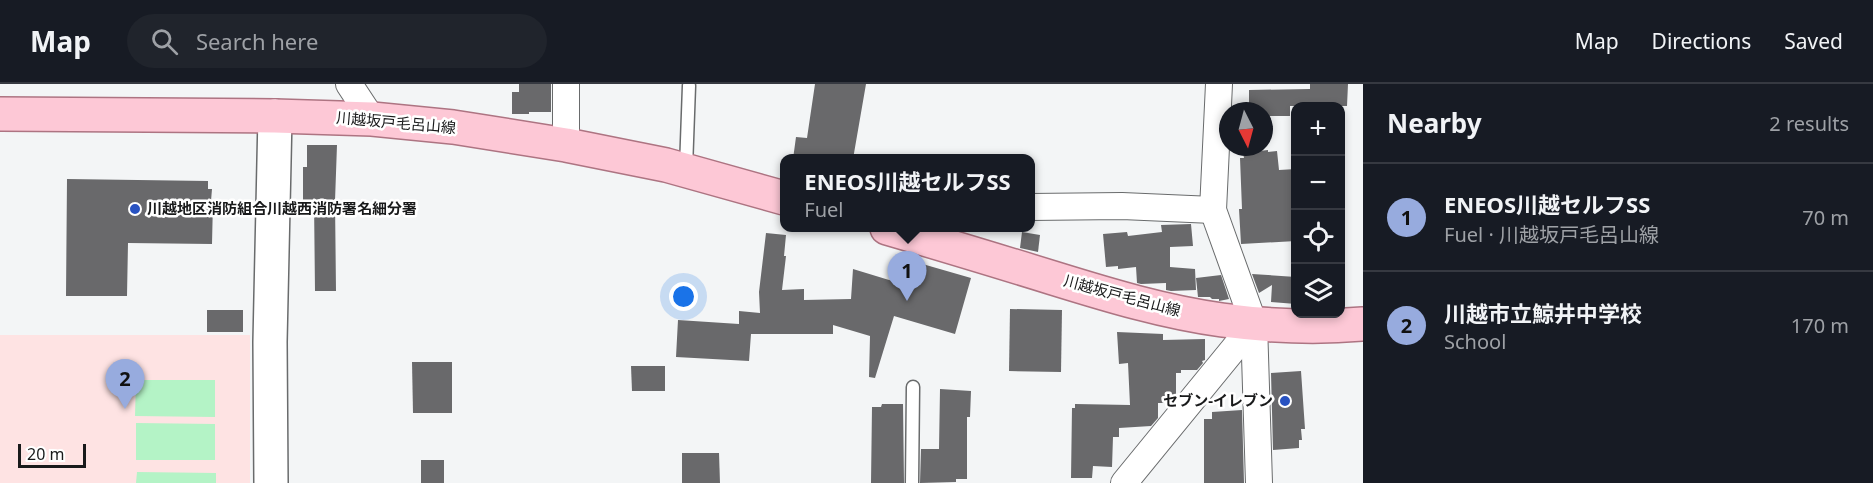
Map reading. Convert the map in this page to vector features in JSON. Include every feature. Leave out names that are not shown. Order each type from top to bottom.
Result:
[{"type":"main road","name":"川越坂戸毛呂山線","points":[[0,114],[275,116],[372,119],[453,127],[566,145],[686,170],[780,197]]},
{"type":"main road","name":"川越坂戸毛呂山線","points":[[900,232],[1169,310],[1254,324],[1341,326],[1363,324]]},
{"type":"street","points":[[349,84],[372,119]]},
{"type":"street","points":[[566,84],[566,145]]},
{"type":"street","points":[[1219,84],[1213,210],[1254,324],[1259,483]]},
{"type":"street","points":[[271,483],[270,342],[275,116]]},
{"type":"street","points":[[1035,207],[1122,206],[1213,210]]},
{"type":"street","points":[[1124,483],[1254,324]]},
{"type":"lane","points":[[686,170],[689,86]]},
{"type":"lane","points":[[912,483],[913,387]]},
{"type":"shaded area","points":[[0,335],[250,335],[250,483],[0,483]]},
{"type":"green space","points":[[136,380],[215,380],[215,417],[135,416]]},
{"type":"green space","points":[[136,423],[215,424],[215,460],[136,460]]},
{"type":"green space","points":[[137,472],[216,473],[216,483],[136,483]]},
{"type":"building","points":[[519,84],[551,84],[551,112],[512,114],[512,92],[519,92]]},
{"type":"building","points":[[815,84],[866,84],[854,154],[794,154],[796,137],[807,138]]},
{"type":"building","points":[[1310,84],[1348,84],[1347,106],[1345,102],[1291,102],[1290,116],[1273,116],[1273,102],[1249,102],[1249,90],[1310,89]]},
{"type":"building","points":[[307,145],[337,145],[336,291],[315,291],[314,201],[303,201],[303,167],[307,167]]},
{"type":"building","points":[[1273,151],[1277,151],[1279,170],[1291,169],[1291,241],[1241,244],[1240,158],[1244,158],[1244,156],[1273,156]]},
{"type":"building","points":[[67,179],[208,181],[208,189],[212,189],[211,201],[213,201],[212,244],[128,243],[127,296],[66,296]]},
{"type":"building","points":[[1191,224],[1193,246],[1170,247],[1170,267],[1195,269],[1196,290],[1171,291],[1166,290],[1166,283],[1137,283],[1136,267],[1118,269],[1118,266],[1106,267],[1103,234],[1127,232],[1128,236],[1162,232],[1161,225]]},
{"type":"building","points":[[1022,232],[1040,235],[1038,252],[1020,248]]},
{"type":"building","points":[[766,233],[786,235],[782,290],[804,289],[804,300],[851,299],[853,269],[912,287],[919,263],[971,278],[955,334],[894,316],[875,378],[869,377],[870,336],[833,325],[833,334],[751,334],[749,361],[676,357],[678,320],[739,324],[739,311],[760,313],[759,292]]},
{"type":"building","points":[[1252,274],[1291,277],[1291,304],[1271,302],[1272,285],[1259,293]]},
{"type":"building","points":[[1221,275],[1229,299],[1219,301],[1219,299],[1210,297],[1198,297],[1196,278]]},
{"type":"building","points":[[1010,309],[1062,310],[1061,372],[1009,371]]},
{"type":"building","points":[[207,310],[243,310],[243,332],[207,332]]},
{"type":"building","points":[[1117,332],[1163,334],[1163,340],[1205,339],[1205,360],[1197,370],[1181,370],[1181,373],[1176,373],[1176,395],[1170,403],[1158,403],[1158,418],[1151,426],[1119,428],[1119,437],[1113,437],[1112,467],[1093,466],[1092,478],[1071,478],[1072,408],[1075,408],[1075,404],[1130,405],[1128,363],[1119,364]]},
{"type":"building","points":[[412,362],[452,362],[452,413],[413,413]]},
{"type":"building","points":[[631,366],[665,366],[665,391],[632,391]]},
{"type":"building","name":"セブン-イレブン","points":[[1301,371],[1305,429],[1301,429],[1302,440],[1299,440],[1299,448],[1273,450],[1271,373]]},
{"type":"building","points":[[940,389],[971,391],[970,417],[967,417],[967,479],[956,479],[956,482],[920,483],[921,449],[939,449]]},
{"type":"building","points":[[882,404],[903,404],[904,483],[871,483],[872,407],[881,407]]},
{"type":"building","points":[[1242,410],[1244,483],[1204,483],[1204,419],[1212,419],[1212,412]]},
{"type":"building","points":[[682,453],[719,453],[720,483],[682,483]]},
{"type":"building","points":[[421,460],[444,460],[444,483],[421,483]]},
{"type":"place","name":"川越地区消防組合川越西消防署名細分署","points":[[135,209]]},
{"type":"place","name":"ENEOS川越セルフSS","points":[[907,301]]},
{"type":"place","name":"セブン-イレブン","points":[[1285,401]]},
{"type":"place","name":"川越市立鯨井中学校","points":[[125,409]]}]
